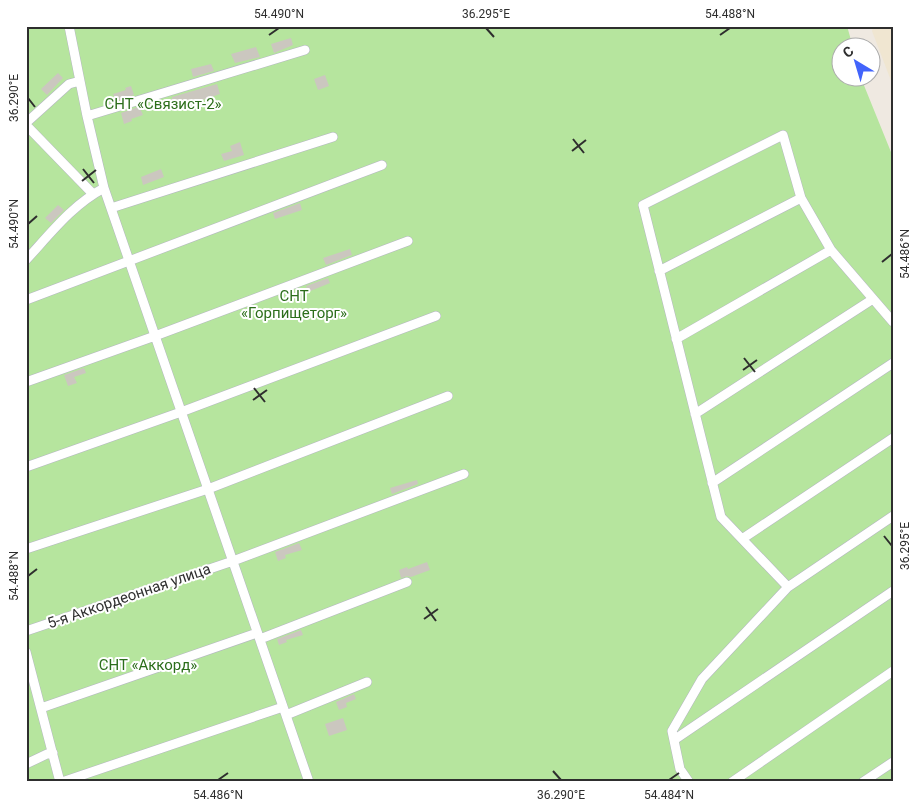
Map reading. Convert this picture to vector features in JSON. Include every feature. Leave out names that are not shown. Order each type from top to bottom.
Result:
[{"type":"street","points":[[69,26],[104,188],[233,561],[306,781]]},
{"type":"street","points":[[87,116],[305,50]]},
{"type":"street","points":[[80,81],[69,84],[26,124],[93,194]]},
{"type":"street","points":[[788,587],[721,517],[643,205],[784,135],[801,198],[831,250],[893,322]]},
{"type":"street","points":[[111,208],[333,136]]},
{"type":"street","points":[[26,300],[382,165]]},
{"type":"street","points":[[26,260],[72,210],[104,188]]},
{"type":"street","points":[[659,271],[801,198]]},
{"type":"street","points":[[26,382],[155,336],[408,241]]},
{"type":"street","points":[[676,339],[831,250]]},
{"type":"street","points":[[695,414],[873,299]]},
{"type":"street","points":[[26,467],[181,412],[436,316]]},
{"type":"street","points":[[712,483],[893,363]]},
{"type":"street","points":[[26,549],[208,489],[448,396]]},
{"type":"street","points":[[742,539],[893,438]]},
{"type":"street","name":"5-я Аккордеонная улица","points":[[26,631],[233,561],[464,474]]},
{"type":"street","points":[[689,782],[680,769],[672,731],[702,679],[788,587],[893,516]]},
{"type":"street","points":[[41,708],[258,636],[407,582]]},
{"type":"street","points":[[674,740],[893,591]]},
{"type":"street","points":[[26,652],[30,682],[41,708],[61,782],[284,711],[367,682]]},
{"type":"street","points":[[732,782],[893,671]]},
{"type":"street","points":[[26,764],[46,754],[53,753]]},
{"type":"street","points":[[863,782],[893,762]]},
{"type":"shaded area","points":[[874,26],[893,26],[893,86],[882,57],[882,38],[875,38],[872,31]]},
{"type":"green space","points":[[26,26],[847,26],[850,38],[832,38],[832,88],[865,88],[893,157],[893,782],[26,782]]},
{"type":"building","points":[[291,38],[293,45],[274,53],[271,44]]},
{"type":"building","points":[[256,47],[260,57],[235,63],[231,54]]},
{"type":"building","points":[[211,64],[214,71],[193,77],[191,69]]},
{"type":"building","points":[[58,73],[63,78],[47,95],[41,89]]},
{"type":"building","points":[[325,75],[329,86],[318,90],[314,79]]},
{"type":"building","points":[[217,84],[220,94],[185,106],[183,102],[162,109],[160,103],[172,99],[172,97]]},
{"type":"building","points":[[131,86],[134,95],[116,101],[113,94],[126,90],[125,88]]},
{"type":"building","points":[[138,107],[143,115],[131,119],[132,121],[124,124],[121,113]]},
{"type":"building","points":[[240,142],[244,155],[224,161],[221,154],[232,151],[230,146]]},
{"type":"building","points":[[161,169],[164,177],[143,185],[141,177]]},
{"type":"building","points":[[300,203],[302,210],[275,219],[273,213]]},
{"type":"building","points":[[58,205],[64,210],[51,223],[45,218]]},
{"type":"building","points":[[350,249],[352,255],[326,265],[323,258]]},
{"type":"building","points":[[328,278],[330,283],[308,292],[306,286]]},
{"type":"building","points":[[84,368],[86,373],[74,377],[77,383],[68,386],[64,375]]},
{"type":"building","points":[[417,480],[418,484],[392,494],[390,488]]},
{"type":"building","points":[[299,543],[302,550],[285,555],[286,558],[278,561],[275,552]]},
{"type":"building","points":[[427,562],[430,570],[411,577],[401,578],[399,570],[407,567],[408,569]]},
{"type":"building","points":[[301,630],[303,635],[286,640],[287,642],[279,645],[277,639]]},
{"type":"building","points":[[354,694],[356,699],[346,703],[347,707],[339,710],[336,702]]},
{"type":"building","points":[[343,718],[347,730],[329,736],[325,724]]},
{"type":"park label","name":"СНТ «Связист-2»","points":[[163,104]]},
{"type":"park label","name":"СНТ «Горпищеторг»","points":[[294,304]]},
{"type":"park label","name":"СНТ «Аккорд»","points":[[148,665]]}]
